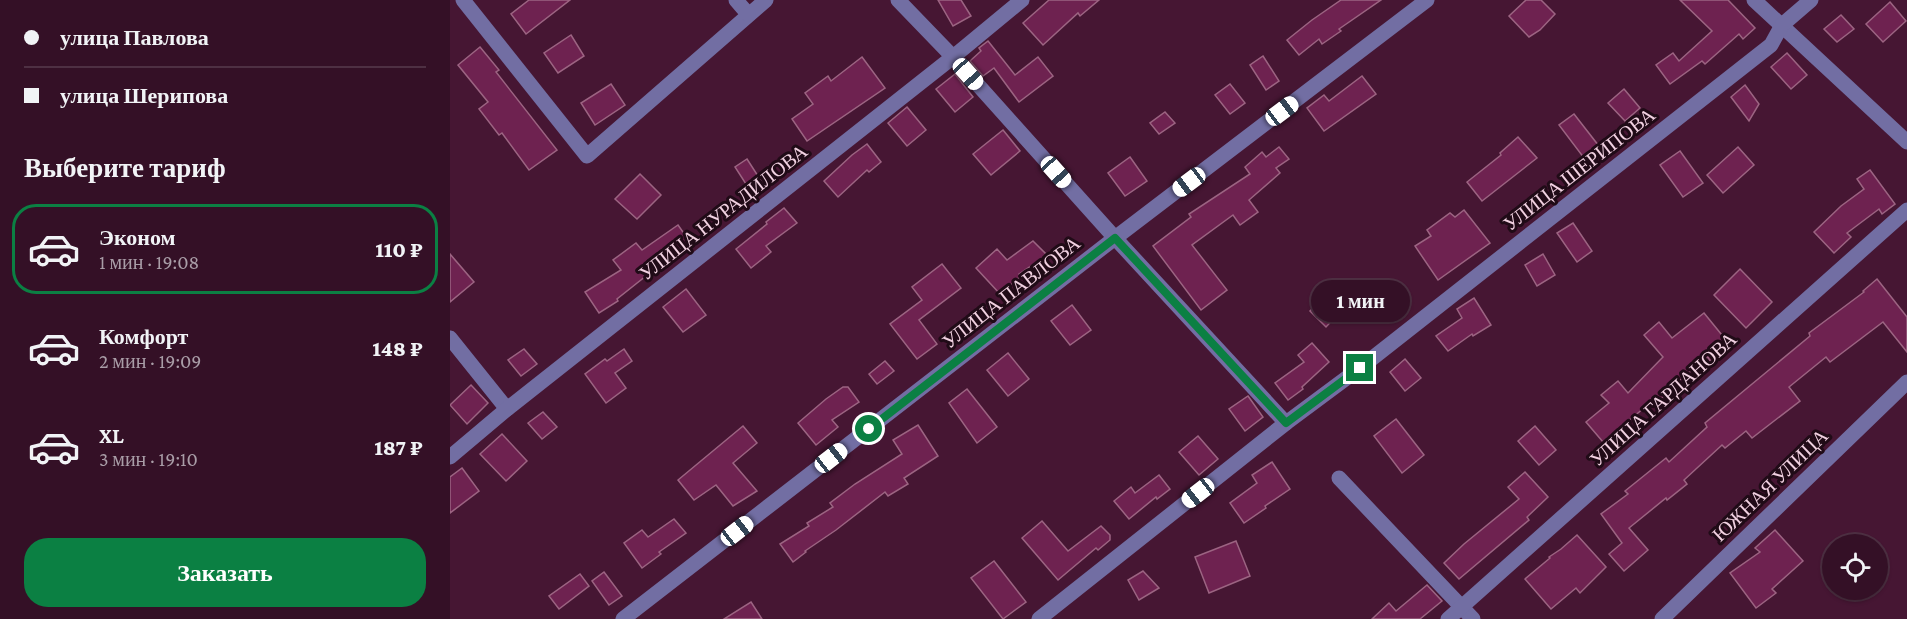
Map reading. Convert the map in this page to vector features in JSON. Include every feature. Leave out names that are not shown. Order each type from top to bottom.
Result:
[{"type":"street","points":[[463,0],[587,156],[766,0]]},
{"type":"street","points":[[736,0],[748,14]]},
{"type":"street","points":[[898,0],[953,57],[1115,238],[1286,423]]},
{"type":"street","name":"УЛИЦА НУРАДИЛОВА","points":[[450,457],[507,409],[1022,0]]},
{"type":"street","name":"УЛИЦА ПАВЛОВА","points":[[623,619],[1427,0]]},
{"type":"street","points":[[1754,0],[1907,142]]},
{"type":"street","name":"УЛИЦА ШЕРИПОВА","points":[[1039,619],[1286,423],[1771,45],[1782,25],[1811,0]]},
{"type":"street","name":"УЛИЦА ГАРДАНОВА","points":[[1448,619],[1907,210]]},
{"type":"street","points":[[450,338],[507,409]]},
{"type":"street","name":"ЮЖНАЯ УЛИЦА","points":[[1662,619],[1907,382]]},
{"type":"street","points":[[1339,478],[1473,619]]},
{"type":"building","points":[[529,0],[570,0],[526,34],[511,14]]},
{"type":"building","points":[[938,0],[961,0],[971,16],[953,26]]},
{"type":"building","points":[[1049,0],[1099,0],[1080,16],[1078,13],[1043,45],[1023,23]]},
{"type":"building","points":[[1341,0],[1381,0],[1339,29],[1341,31],[1322,44],[1319,39],[1299,55],[1287,40]]},
{"type":"building","points":[[1526,0],[1541,0],[1555,14],[1540,30],[1529,37],[1509,16]]},
{"type":"building","points":[[1680,0],[1728,0],[1755,28],[1743,39],[1739,34],[1705,64],[1702,61],[1670,84],[1656,65],[1673,53],[1679,61],[1712,31]]},
{"type":"building","points":[[1890,2],[1906,21],[1883,42],[1866,24]]},
{"type":"building","points":[[1841,15],[1854,29],[1837,42],[1824,29]]},
{"type":"building","points":[[571,35],[584,56],[558,73],[544,53]]},
{"type":"building","points":[[988,41],[1015,75],[1038,57],[1053,76],[1019,102],[994,68],[983,76],[970,61],[981,51],[979,48]]},
{"type":"building","points":[[480,47],[499,70],[496,72],[557,150],[529,170],[502,133],[499,135],[479,109],[488,102],[458,65]]},
{"type":"building","points":[[1787,53],[1807,75],[1791,89],[1771,67]]},
{"type":"building","points":[[1263,56],[1279,81],[1266,90],[1250,65]]},
{"type":"building","points":[[862,57],[885,88],[807,141],[792,119],[813,104],[805,93],[828,76],[831,81]]},
{"type":"building","points":[[955,74],[973,97],[955,112],[936,89]]},
{"type":"building","points":[[1362,76],[1376,94],[1324,131],[1307,108],[1324,95],[1329,101]]},
{"type":"building","points":[[611,84],[625,105],[595,125],[581,103]]},
{"type":"building","points":[[1230,84],[1245,103],[1230,114],[1215,95]]},
{"type":"building","points":[[1745,85],[1759,104],[1749,121],[1731,97]]},
{"type":"building","points":[[1624,89],[1640,108],[1625,121],[1608,103]]},
{"type":"building","points":[[907,107],[926,130],[907,146],[888,123]]},
{"type":"building","points":[[1165,112],[1175,123],[1159,134],[1150,123]]},
{"type":"building","points":[[1574,114],[1602,150],[1587,162],[1559,125]]},
{"type":"building","points":[[1003,130],[1020,151],[991,175],[973,154]]},
{"type":"building","points":[[1518,137],[1537,158],[1482,201],[1467,182],[1501,155],[1500,153]]},
{"type":"building","points":[[867,144],[881,162],[869,172],[867,170],[838,197],[824,181]]},
{"type":"building","points":[[1279,147],[1289,159],[1276,168],[1280,173],[1249,200],[1258,212],[1240,225],[1233,215],[1192,245],[1227,290],[1201,310],[1153,246],[1191,217],[1189,214],[1250,174],[1245,167],[1262,152],[1266,157]]},
{"type":"building","points":[[1738,147],[1754,165],[1723,193],[1707,175]]},
{"type":"building","points":[[1680,151],[1703,183],[1683,197],[1660,165]]},
{"type":"building","points":[[1130,157],[1147,181],[1125,196],[1108,173]]},
{"type":"building","points":[[747,159],[765,187],[753,195],[735,167]]},
{"type":"building","points":[[1870,170],[1895,204],[1882,214],[1879,209],[1847,233],[1851,237],[1834,253],[1814,232],[1841,206],[1864,189],[1857,179]]},
{"type":"building","points":[[640,174],[661,195],[637,219],[615,199]]},
{"type":"building","points":[[784,208],[797,223],[766,246],[771,252],[751,268],[736,249]]},
{"type":"building","points":[[1464,210],[1490,243],[1438,280],[1415,246],[1431,236],[1427,230],[1450,213],[1455,217]]},
{"type":"building","points":[[1573,223],[1592,251],[1577,262],[1557,233]]},
{"type":"building","points":[[678,225],[690,242],[655,267],[617,299],[618,301],[599,313],[585,292],[621,270],[613,260],[636,243],[642,250]]},
{"type":"building","points":[[1033,241],[1047,255],[1019,274],[1021,276],[1000,294],[976,268],[997,249],[1007,260]]},
{"type":"building","points":[[450,254],[474,282],[450,302]]},
{"type":"building","points":[[1543,254],[1555,275],[1537,286],[1525,265]]},
{"type":"building","points":[[942,264],[961,288],[919,320],[937,344],[917,359],[890,324],[922,300],[912,287]]},
{"type":"building","points":[[1740,269],[1772,302],[1746,328],[1714,295]]},
{"type":"building","points":[[1877,279],[1907,317],[1907,352],[1883,322],[1830,362],[1826,357],[1789,387],[1800,401],[1752,438],[1746,431],[1725,448],[1722,445],[1684,480],[1687,484],[1629,528],[1648,550],[1624,571],[1609,554],[1622,543],[1601,514],[1628,494],[1625,491],[1666,458],[1669,462],[1707,427],[1705,423],[1810,336],[1809,333],[1864,292]]},
{"type":"building","points":[[686,289],[706,315],[683,332],[663,307]]},
{"type":"building","points":[[1325,296],[1341,311],[1326,327],[1310,311]]},
{"type":"building","points":[[1474,298],[1491,325],[1473,336],[1472,334],[1448,351],[1436,336],[1462,318],[1457,309]]},
{"type":"building","points":[[1072,305],[1091,330],[1070,345],[1051,321]]},
{"type":"building","points":[[1704,313],[1730,345],[1710,361],[1708,357],[1668,390],[1653,407],[1650,403],[1603,442],[1586,422],[1609,403],[1601,395],[1618,381],[1628,393],[1663,357],[1644,335],[1659,322],[1672,338]]},
{"type":"building","points":[[1312,343],[1329,362],[1302,387],[1303,389],[1288,400],[1275,383],[1304,362],[1298,355]]},
{"type":"building","points":[[524,349],[537,364],[521,376],[508,360]]},
{"type":"building","points":[[624,349],[632,361],[615,373],[626,388],[606,403],[585,374],[605,359],[607,361]]},
{"type":"building","points":[[1008,353],[1029,379],[1008,396],[987,370]]},
{"type":"building","points":[[1405,359],[1421,378],[1405,391],[1390,372]]},
{"type":"building","points":[[885,361],[894,371],[877,384],[869,374]]},
{"type":"building","points":[[471,385],[488,403],[467,424],[450,405]]},
{"type":"building","points":[[843,387],[848,387],[859,402],[832,420],[838,427],[816,445],[798,423]]},
{"type":"building","points":[[967,389],[997,427],[977,443],[949,403]]},
{"type":"building","points":[[1248,396],[1263,417],[1245,431],[1229,409]]},
{"type":"building","points":[[543,412],[557,427],[542,439],[528,423]]},
{"type":"building","points":[[1396,419],[1424,455],[1402,473],[1374,436]]},
{"type":"building","points":[[918,425],[938,456],[904,478],[908,484],[888,496],[885,492],[793,562],[780,544],[809,526],[807,523],[833,507],[830,503],[855,484],[902,454],[893,440]]},
{"type":"building","points":[[743,426],[757,443],[733,463],[757,491],[733,506],[716,485],[694,500],[678,480]]},
{"type":"building","points":[[1535,426],[1556,450],[1539,465],[1518,441]]},
{"type":"building","points":[[502,434],[527,461],[506,481],[480,454]]},
{"type":"building","points":[[1198,436],[1218,459],[1199,475],[1179,452]]},
{"type":"building","points":[[1272,462],[1290,489],[1244,523],[1230,503],[1257,483],[1252,475]]},
{"type":"building","points":[[462,468],[479,491],[450,513],[450,477]]},
{"type":"building","points":[[1525,472],[1548,497],[1527,517],[1529,520],[1459,579],[1444,563],[1519,499],[1508,487]]},
{"type":"building","points":[[1159,475],[1170,489],[1157,499],[1156,497],[1129,519],[1114,501],[1131,487],[1135,493]]},
{"type":"building","points":[[674,519],[686,533],[659,552],[661,554],[642,568],[624,543],[642,530],[648,537]]},
{"type":"building","points":[[1042,521],[1068,551],[1101,526],[1110,535],[1110,540],[1098,550],[1096,548],[1058,580],[1022,538]]},
{"type":"building","points":[[1775,530],[1803,561],[1772,589],[1776,593],[1756,608],[1730,573],[1760,552],[1755,548]]},
{"type":"building","points":[[1577,535],[1606,567],[1580,593],[1576,588],[1551,609],[1525,579]]},
{"type":"building","points":[[1236,541],[1250,576],[1209,593],[1195,557]]},
{"type":"building","points":[[994,561],[1026,602],[1003,619],[971,578]]},
{"type":"building","points":[[1143,571],[1159,588],[1139,600],[1128,580]]},
{"type":"building","points":[[604,572],[622,596],[609,605],[592,581]]},
{"type":"building","points":[[580,574],[589,586],[559,609],[549,596]]},
{"type":"building","points":[[1427,585],[1442,601],[1420,619],[1372,619],[1389,603],[1396,611]]},
{"type":"building","points":[[751,602],[762,619],[724,619]]},
{"type":"route","points":[[869,429],[1115,238],[1286,423],[1360,368]]}]
